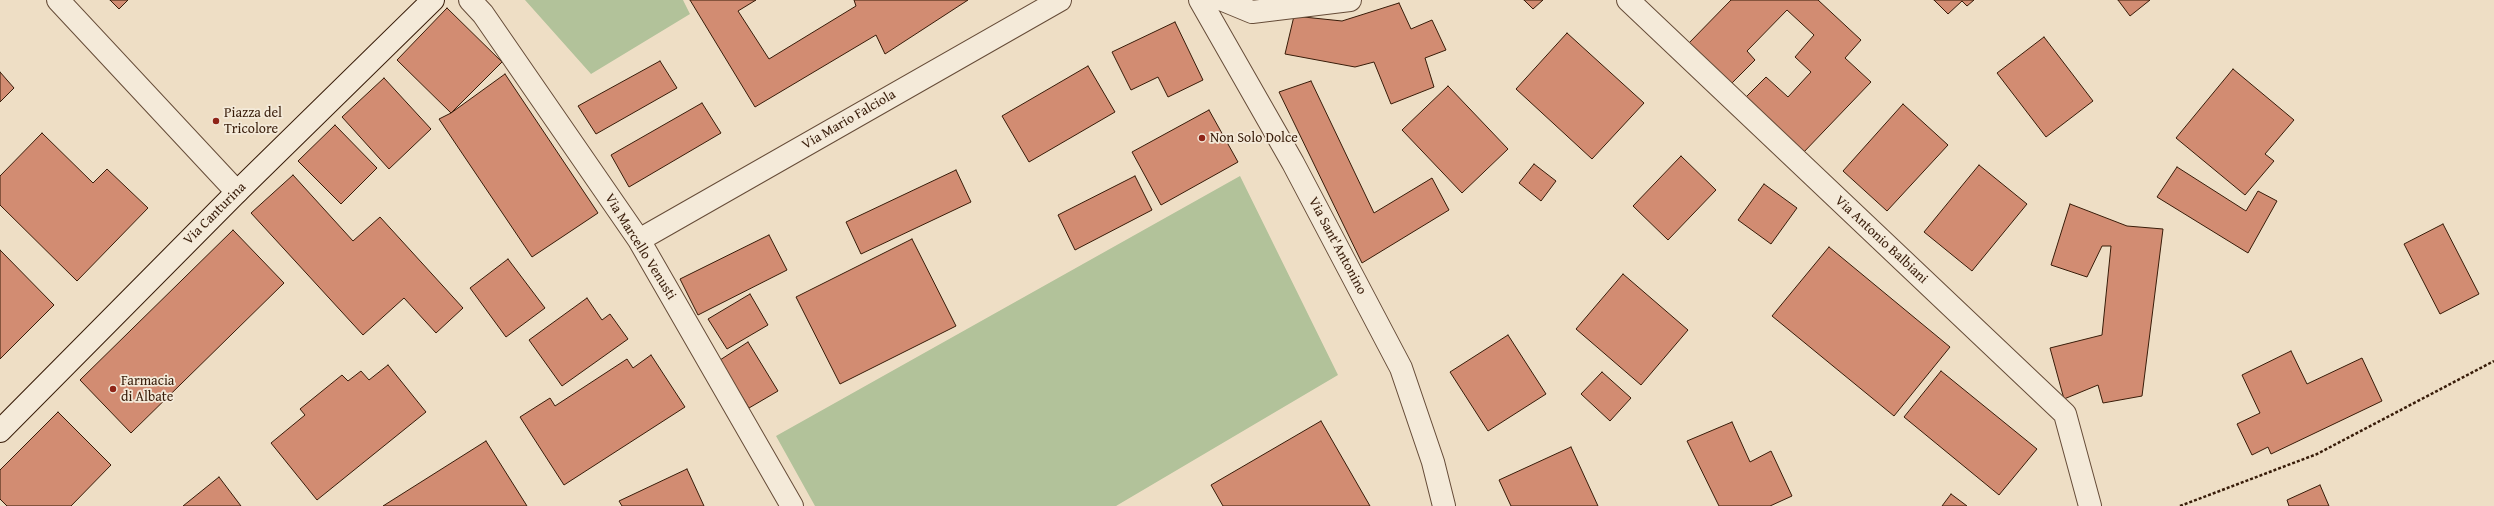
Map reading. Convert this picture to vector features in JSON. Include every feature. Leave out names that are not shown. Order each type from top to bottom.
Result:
[{"type":"street","points":[[58,0],[237,192]]},
{"type":"street","name":"Via Canturina","points":[[0,431],[237,192],[432,0]]},
{"type":"street","name":"Via Marcello Venusti","points":[[470,0],[483,14],[639,240],[792,506]]},
{"type":"street","name":"Via Mario Falciola","points":[[639,240],[1060,0]]},
{"type":"street","name":"Via Sant'Antonino","points":[[1200,0],[1293,163],[1401,368],[1433,462],[1444,506]]},
{"type":"street","points":[[1223,0],[1252,12],[1350,0]]},
{"type":"street","name":"Via Antonio Balbiani","points":[[1628,0],[2065,414],[2090,506]]},
{"type":"path","points":[[2180,506],[2317,454],[2494,361]]},
{"type":"green space","points":[[525,0],[683,0],[690,14],[591,74]]},
{"type":"green space","points":[[1240,176],[1338,375],[1116,506],[815,506],[776,436]]},
{"type":"building","points":[[110,0],[128,0],[119,9]]},
{"type":"building","points":[[690,0],[756,0],[738,11],[769,59],[856,6],[854,0],[968,0],[885,54],[876,35],[755,107]]},
{"type":"building","points":[[1524,0],[1543,0],[1533,9]]},
{"type":"building","points":[[1731,0],[1818,0],[1861,40],[1845,58],[1871,82],[1802,154],[1744,99],[1766,77],[1788,97],[1811,72],[1795,57],[1814,35],[1787,10],[1747,51],[1755,60],[1732,83],[1688,44]]},
{"type":"building","points":[[1934,0],[1974,0],[1967,6],[1962,1],[1948,14]]},
{"type":"building","points":[[2118,0],[2150,0],[2130,16]]},
{"type":"building","points":[[1399,3],[1411,29],[1432,20],[1446,50],[1425,58],[1434,87],[1391,104],[1374,62],[1355,67],[1285,54],[1294,16],[1342,21]]},
{"type":"building","points":[[447,8],[502,62],[451,113],[397,60]]},
{"type":"building","points":[[1175,22],[1203,80],[1168,97],[1158,77],[1131,90],[1112,52]]},
{"type":"building","points":[[1567,33],[1644,103],[1592,159],[1516,89]]},
{"type":"building","points":[[2044,37],[2093,101],[2046,137],[1997,73]]},
{"type":"building","points":[[660,61],[677,88],[596,134],[578,106]]},
{"type":"building","points":[[1088,66],[1115,112],[1029,162],[1002,116]]},
{"type":"building","points":[[2233,69],[2294,120],[2265,154],[2274,161],[2245,195],[2176,138]]},
{"type":"building","points":[[0,72],[14,88],[0,102]]},
{"type":"building","points":[[505,74],[598,213],[532,257],[439,119],[451,113]]},
{"type":"building","points":[[384,78],[431,129],[389,169],[342,117]]},
{"type":"building","points":[[1311,81],[1374,213],[1432,178],[1449,210],[1362,263],[1279,92]]},
{"type":"building","points":[[1448,86],[1508,149],[1462,193],[1402,130]]},
{"type":"building","points":[[702,103],[721,133],[629,187],[611,155]]},
{"type":"building","points":[[1903,104],[1948,145],[1887,211],[1843,171]]},
{"type":"building","points":[[1209,110],[1238,162],[1161,205],[1132,152]]},
{"type":"building","points":[[335,125],[377,168],[341,204],[298,161]]},
{"type":"building","points":[[42,133],[93,183],[107,169],[148,208],[77,281],[0,205],[0,176]]},
{"type":"building","points":[[1681,156],[1716,190],[1668,240],[1633,206]]},
{"type":"building","points":[[1534,164],[1556,181],[1541,201],[1519,183]]},
{"type":"building","points":[[1979,165],[2027,204],[1972,271],[1924,232]]},
{"type":"building","points":[[2177,167],[2246,211],[2258,191],[2277,201],[2248,253],[2157,197]]},
{"type":"building","points":[[956,170],[971,202],[861,254],[846,222]]},
{"type":"building","points":[[293,175],[353,241],[380,217],[463,308],[436,333],[404,298],[363,335],[251,213]]},
{"type":"building","points":[[1135,176],[1152,210],[1075,250],[1058,215]]},
{"type":"building","points":[[1764,184],[1797,208],[1771,244],[1738,220]]},
{"type":"building","points":[[2070,204],[2127,226],[2163,229],[2142,396],[2103,403],[2098,385],[2064,399],[2050,348],[2102,335],[2111,246],[2102,246],[2087,277],[2051,265]]},
{"type":"building","points":[[2443,224],[2479,294],[2440,314],[2404,244]]},
{"type":"building","points":[[233,230],[284,283],[131,433],[80,380]]},
{"type":"building","points":[[769,235],[787,270],[698,315],[680,279]]},
{"type":"building","points":[[912,239],[956,326],[840,384],[796,297]]},
{"type":"building","points":[[1829,247],[1950,347],[1894,416],[1772,316]]},
{"type":"building","points":[[0,250],[54,305],[0,359]]},
{"type":"building","points":[[508,259],[545,308],[506,337],[470,288]]},
{"type":"building","points":[[1623,274],[1688,330],[1641,385],[1576,329]]},
{"type":"building","points":[[750,294],[768,325],[727,349],[708,319]]},
{"type":"building","points":[[587,298],[602,320],[610,314],[628,339],[562,386],[529,340]]},
{"type":"building","points":[[1508,335],[1546,394],[1488,431],[1450,372]]},
{"type":"building","points":[[748,342],[778,391],[749,408],[720,360]]},
{"type":"building","points":[[2291,351],[2307,384],[2362,358],[2382,401],[2271,454],[2268,447],[2252,455],[2237,424],[2260,413],[2242,375]]},
{"type":"building","points":[[651,355],[685,407],[564,485],[520,417],[550,398],[555,406],[627,359],[633,368]]},
{"type":"building","points":[[388,365],[426,412],[317,500],[271,443],[305,415],[300,409],[342,375],[348,381],[361,371],[369,380]]},
{"type":"building","points":[[1941,371],[2037,449],[1999,495],[1904,417]]},
{"type":"building","points":[[1602,372],[1631,398],[1610,421],[1581,394]]},
{"type":"building","points":[[58,412],[111,465],[71,506],[7,506],[0,499],[0,470]]},
{"type":"building","points":[[1321,421],[1370,506],[1223,506],[1211,485]]},
{"type":"building","points":[[1732,422],[1750,462],[1771,451],[1792,496],[1770,506],[1719,506],[1687,441]]},
{"type":"building","points":[[486,441],[527,506],[383,506]]},
{"type":"building","points":[[1571,447],[1598,506],[1511,506],[1499,480]]},
{"type":"building","points":[[687,469],[704,506],[622,506],[619,501]]},
{"type":"building","points":[[219,477],[241,506],[183,506]]},
{"type":"building","points":[[2320,485],[2329,506],[2289,506],[2287,500]]},
{"type":"building","points":[[1951,494],[1967,506],[1942,506]]},
{"type":"place","name":"Piazza del Tricolore","points":[[216,121]]},
{"type":"place","name":"Non Solo Dolce","points":[[1202,138]]},
{"type":"place","name":"Farmacia di Albate","points":[[113,389]]}]
